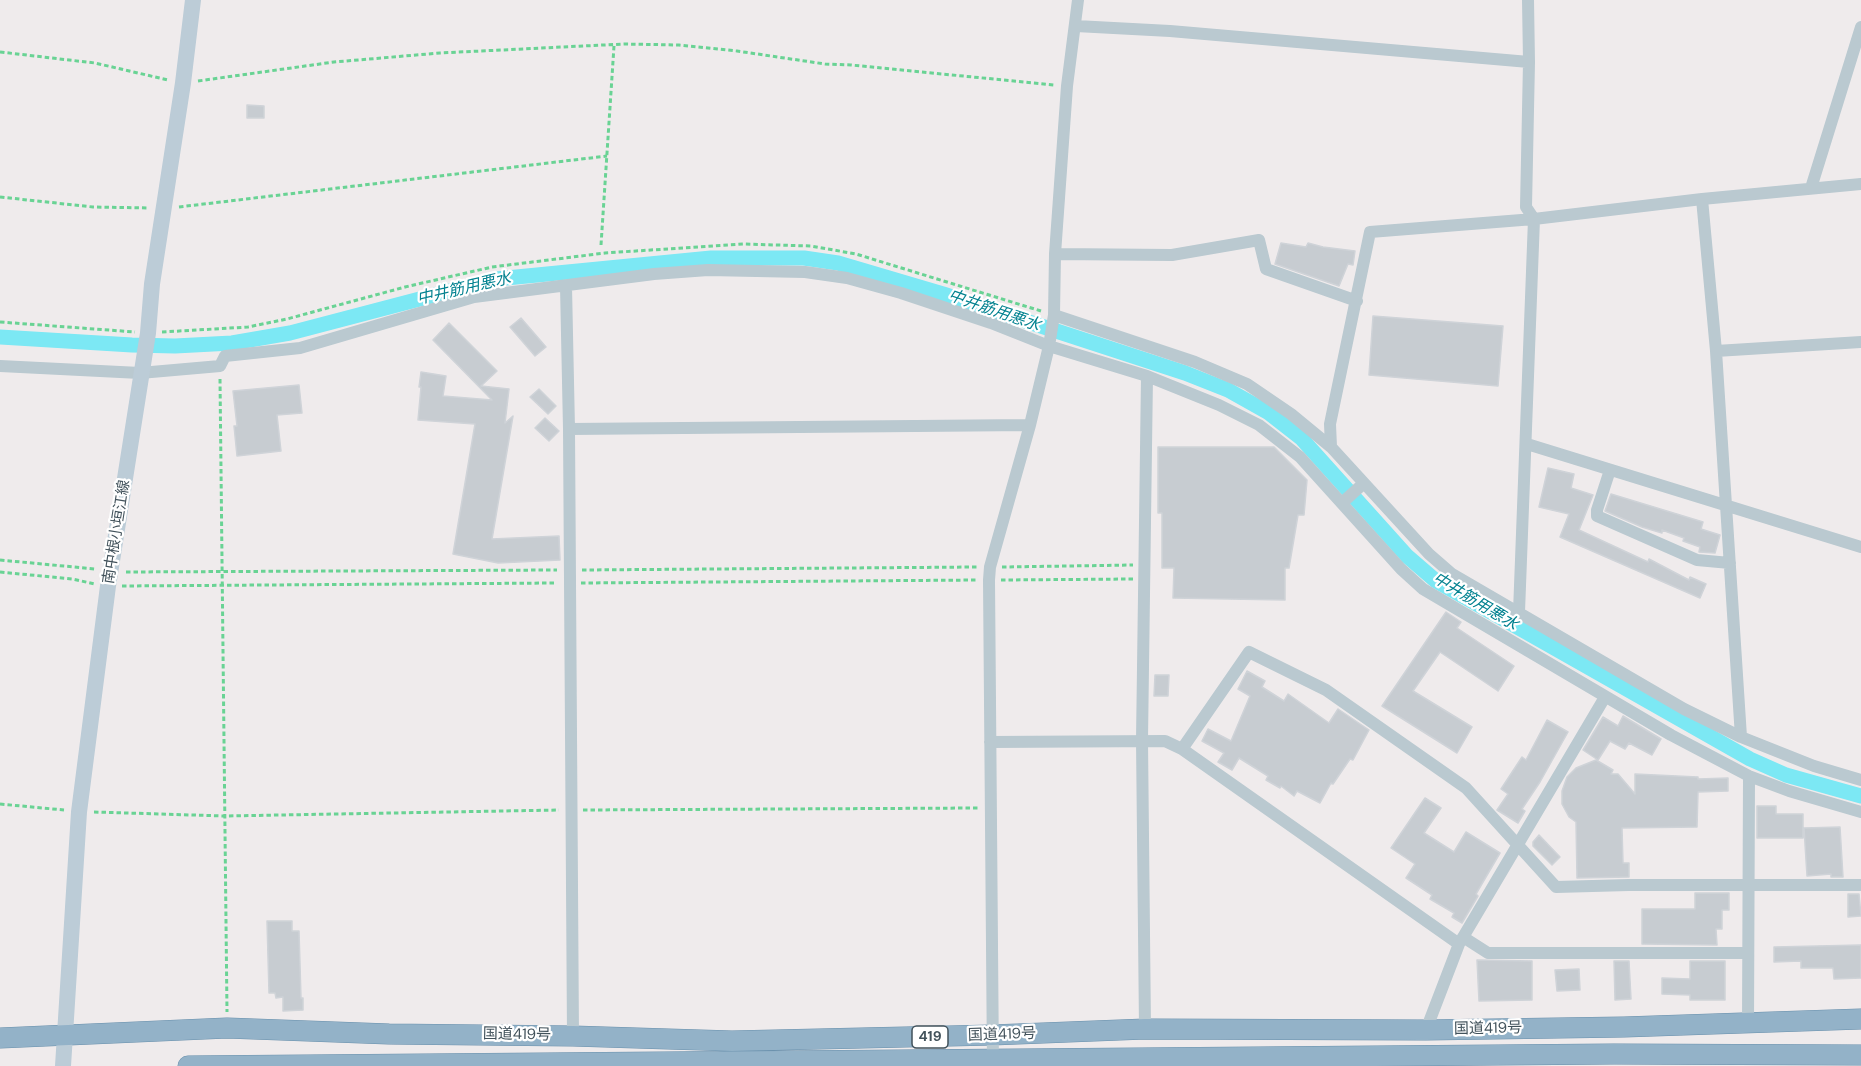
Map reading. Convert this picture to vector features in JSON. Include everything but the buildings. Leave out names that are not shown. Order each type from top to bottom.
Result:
[{"type":"highway","name":"国道419号","points":[[0,1038],[227,1028],[389,1034],[732,1041],[1146,1029],[1426,1030],[1748,1024],[1861,1019]]},
{"type":"highway","name":"国道419号","points":[[188,1066],[1749,1060],[1861,1055]]},
{"type":"main road","name":"南中根小垣江線","points":[[63,1066],[79,812],[108,586],[147,333],[193,0]]},
{"type":"street","points":[[993,1063],[990,567],[1030,425],[1054,315],[1055,254],[1067,86],[1078,0]]},
{"type":"street","points":[[1519,612],[1534,219],[1526,207],[1528,0]]},
{"type":"street","points":[[1076,26],[1170,31],[1529,62]]},
{"type":"street","points":[[1811,188],[1861,27]]},
{"type":"street","points":[[1331,447],[1330,424],[1370,232],[1534,219],[1702,199],[1861,184]]},
{"type":"street","points":[[1702,199],[1716,351],[1741,737]]},
{"type":"street","points":[[1055,254],[1172,255],[1259,240],[1266,269],[1357,301]]},
{"type":"street","points":[[0,366],[220,366],[225,356],[300,348],[474,297],[654,274],[708,270],[805,272],[847,278],[901,293],[991,323],[1049,346],[1147,376],[1259,424],[1300,457],[1401,569],[1423,590],[1671,735],[1749,776],[1789,791],[1861,812]]},
{"type":"street","points":[[566,286],[573,1036]]},
{"type":"street","points":[[1054,315],[1196,362],[1246,384],[1292,414],[1331,447],[1429,554],[1452,574],[1684,709],[1741,737],[1814,766],[1861,780]]},
{"type":"street","points":[[1716,351],[1861,342]]},
{"type":"street","points":[[1146,1029],[1142,740],[1147,376]]},
{"type":"street","points":[[569,429],[1030,425]]},
{"type":"street","points":[[1527,444],[1861,547]]},
{"type":"street","points":[[1610,470],[1597,516],[1697,560],[1730,563]]},
{"type":"street","points":[[1342,503],[1364,483]]},
{"type":"street","points":[[1182,749],[1249,652],[1326,690],[1466,788],[1556,887],[1861,885]]},
{"type":"street","points":[[1426,1030],[1461,941],[1605,697]]},
{"type":"street","points":[[990,742],[1165,741],[1182,749],[1461,941],[1488,953],[1748,953]]},
{"type":"street","points":[[1748,1024],[1749,776]]},
{"type":"path","points":[[0,52],[95,63],[183,83],[334,62],[440,53],[624,44],[679,45],[825,64],[1067,86]]},
{"type":"path","points":[[601,245],[614,46]]},
{"type":"path","points":[[0,197],[93,207],[163,208],[607,156]]},
{"type":"path","points":[[220,366],[227,1028]]},
{"type":"path","points":[[0,804],[79,812],[225,816],[572,810],[991,808]]},
{"type":"waterway","name":"中井筋用悪水","points":[[0,337],[132,345],[175,346],[232,343],[290,333],[496,279],[711,258],[804,258],[838,263],[943,294],[1185,373],[1228,390],[1269,413],[1301,438],[1407,556],[1436,581],[1750,759],[1786,775],[1861,796]]}]
